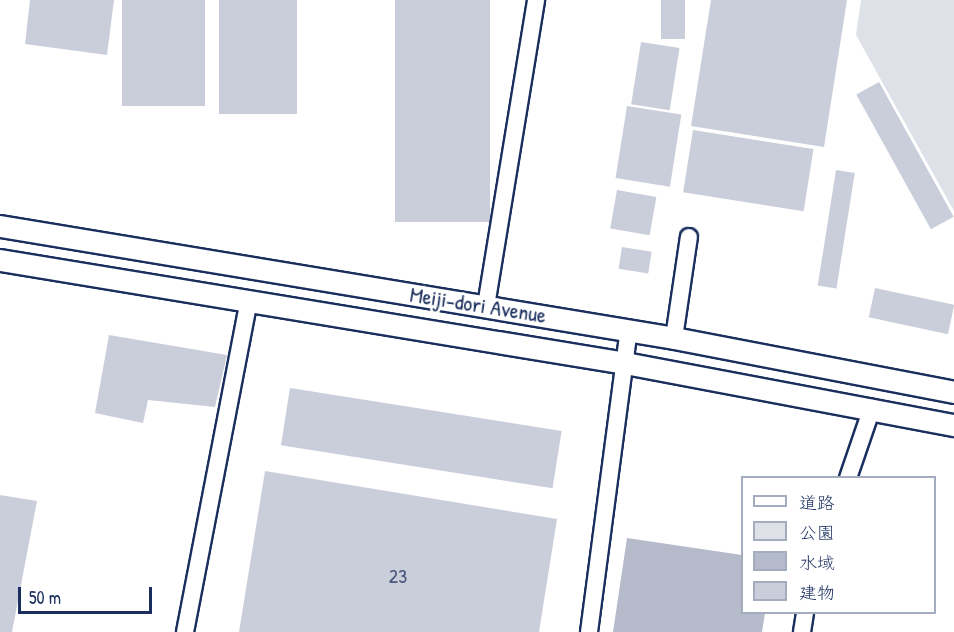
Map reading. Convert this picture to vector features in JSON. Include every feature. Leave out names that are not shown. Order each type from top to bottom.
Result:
[{"type":"main road","name":"Meiji-dori Avenue","points":[[0,226],[629,330],[954,392]]},
{"type":"main road","name":"Meiji-dori Avenue","points":[[0,260],[625,363],[954,425]]},
{"type":"street","points":[[486,306],[536,0]]},
{"type":"street","points":[[674,338],[689,237]]},
{"type":"street","points":[[185,632],[249,301]]},
{"type":"street","points":[[589,632],[606,519],[609,461],[629,330]]},
{"type":"street","points":[[848,476],[872,408]]},
{"type":"street","points":[[802,632],[806,614]]},
{"type":"green space","points":[[861,0],[954,0],[954,211],[856,35]]},
{"type":"water","points":[[627,538],[741,555],[741,614],[765,614],[762,632],[613,632]]},
{"type":"building","points":[[30,0],[114,0],[107,55],[25,44]]},
{"type":"building","points":[[122,0],[205,0],[205,106],[122,106]]},
{"type":"building","points":[[219,0],[297,0],[297,114],[219,114]]},
{"type":"building","points":[[395,0],[490,0],[490,222],[395,222]]},
{"type":"building","points":[[661,0],[685,0],[685,39],[661,39]]},
{"type":"building","points":[[711,0],[847,0],[824,147],[691,126]]},
{"type":"building","points":[[641,42],[680,48],[670,110],[631,104]]},
{"type":"building","points":[[879,82],[954,217],[931,229],[856,95]]},
{"type":"building","points":[[627,106],[681,115],[670,187],[616,178]]},
{"type":"building","points":[[693,130],[813,149],[804,211],[683,192]]},
{"type":"building","points":[[836,170],[855,173],[836,289],[818,286]]},
{"type":"building","points":[[617,190],[656,197],[650,235],[610,228]]},
{"type":"building","points":[[622,247],[652,252],[648,273],[619,269]]},
{"type":"building","points":[[875,288],[954,305],[948,334],[869,317]]},
{"type":"building","points":[[109,335],[227,355],[215,407],[148,400],[143,423],[95,413]]},
{"type":"building","points":[[290,388],[562,431],[553,488],[281,445]]},
{"type":"building","points":[[265,471],[557,519],[539,632],[239,632]]},
{"type":"building","points":[[0,495],[37,501],[12,632],[0,632]]}]
